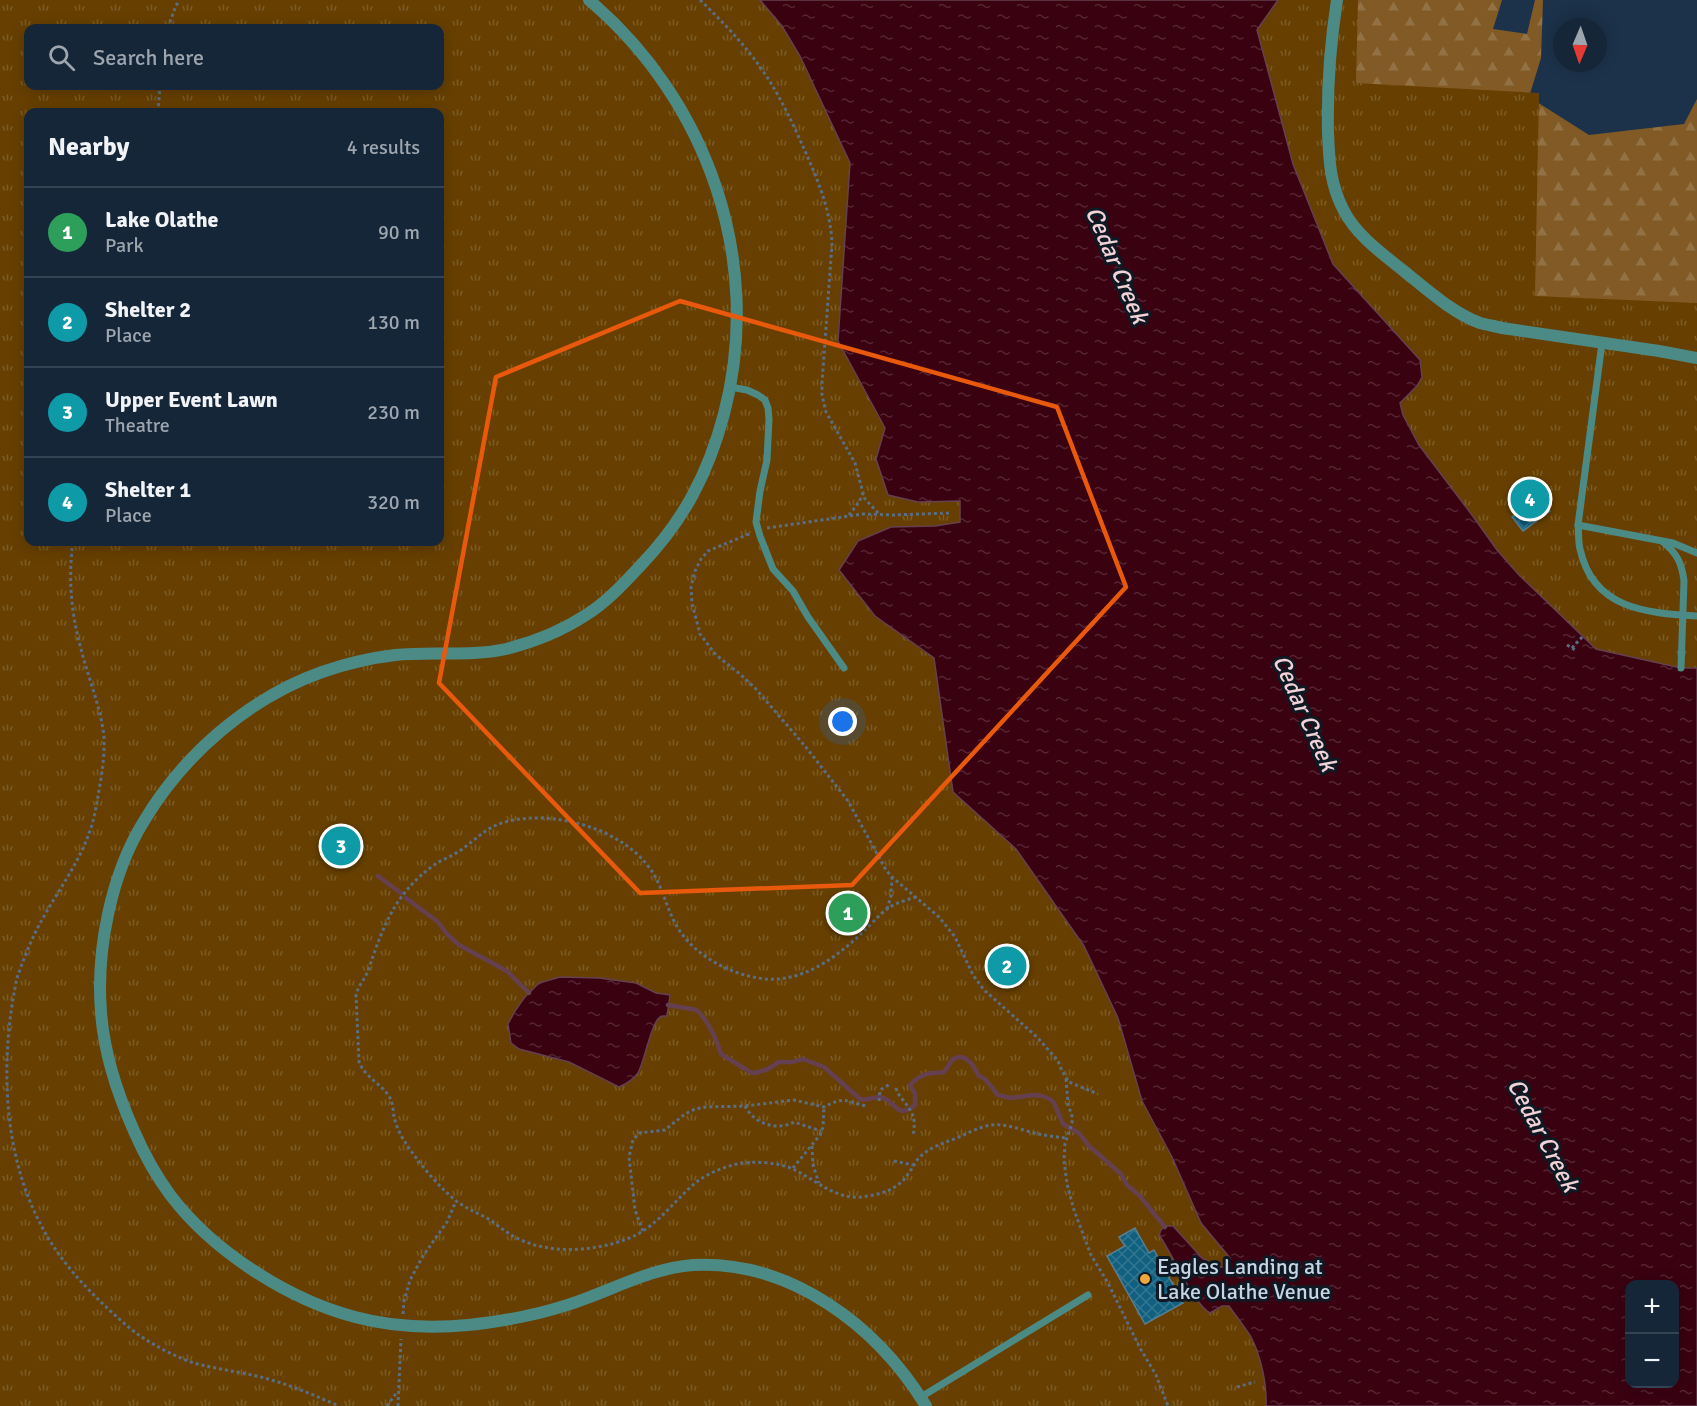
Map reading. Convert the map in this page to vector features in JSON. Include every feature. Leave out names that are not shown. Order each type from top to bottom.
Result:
[{"type":"street","points":[[589,0],[630,39],[678,104],[722,202],[735,269],[737,328],[730,387],[710,460],[685,510],[671,531],[611,595],[591,612],[567,626],[503,650],[395,655],[362,661],[324,672],[287,687],[244,713],[188,762],[141,824],[110,903],[100,981],[101,1013],[107,1054],[113,1078],[134,1131],[158,1177],[175,1201],[197,1226],[247,1266],[271,1282],[323,1306],[384,1323],[457,1326],[508,1320],[543,1312],[661,1270],[694,1265],[730,1266],[765,1274],[794,1285],[826,1302],[858,1324],[888,1352],[911,1380],[923,1401]]},
{"type":"street","points":[[1337,0],[1327,91],[1329,170],[1344,212],[1359,231],[1413,278],[1458,312],[1479,322],[1502,328],[1697,357]]},
{"type":"lane","points":[[1602,343],[1578,525],[1580,548],[1588,572],[1598,587],[1622,604],[1642,610],[1697,616]]},
{"type":"lane","points":[[730,387],[758,395],[765,400],[768,408],[767,460],[756,522],[773,569],[793,591],[808,617],[844,668]]},
{"type":"lane","points":[[1578,525],[1661,540],[1697,553]]},
{"type":"lane","points":[[1661,540],[1677,556],[1684,581],[1681,668]]},
{"type":"lane","points":[[923,1401],[1088,1295]]},
{"type":"path","points":[[170,24],[179,0]]},
{"type":"path","points":[[700,0],[739,40],[767,77],[791,119],[822,193],[832,232],[822,395],[826,412],[855,463],[862,493],[880,515]]},
{"type":"path","points":[[159,108],[160,90]]},
{"type":"path","points":[[848,516],[859,502],[862,493]]},
{"type":"path","points":[[765,528],[848,516],[950,513]]},
{"type":"path","points":[[750,533],[708,551],[695,571],[691,587],[692,603],[700,634],[716,655],[755,688],[806,746],[848,801],[886,870],[939,917],[948,928],[973,975],[984,990],[1038,1038],[1058,1061],[1066,1079],[1068,1104],[1072,1116],[1072,1123],[1066,1138],[1064,1161],[1067,1184],[1084,1240],[1156,1375],[1168,1406]]},
{"type":"path","points":[[1572,648],[1582,636]]},
{"type":"path","points":[[1567,645],[1576,651]]},
{"type":"path","points":[[916,897],[887,909],[861,934],[818,967],[793,977],[766,979],[747,976],[726,969],[696,950],[675,924],[658,882],[642,859],[622,841],[577,823],[540,818],[506,822],[484,831],[457,852],[434,865],[404,893],[381,932],[366,976],[356,995],[359,1062],[362,1069],[389,1096],[394,1107],[394,1118],[404,1140],[433,1178],[456,1201],[513,1236],[526,1242],[558,1249],[598,1247],[627,1239],[643,1231],[668,1212],[694,1184],[708,1174],[734,1164],[772,1164],[793,1168],[835,1193],[852,1197],[893,1189],[907,1176],[921,1155],[939,1143],[992,1125],[1066,1138]]},
{"type":"path","points":[[887,909],[891,896],[892,877]]},
{"type":"path","points":[[1066,1079],[1098,1094]]},
{"type":"path","points":[[879,1101],[882,1088],[890,1084]]},
{"type":"path","points":[[896,1088],[896,1092],[915,1118],[912,1136]]},
{"type":"path","points":[[643,1231],[638,1221],[633,1196],[629,1157],[633,1140],[639,1133],[666,1131],[685,1114],[694,1109],[706,1107],[745,1106],[794,1100],[824,1107],[836,1101],[845,1100],[866,1107]]},
{"type":"path","points":[[745,1106],[754,1117],[768,1125],[786,1126],[794,1122],[821,1131]]},
{"type":"path","points":[[793,1168],[821,1131],[824,1107]]},
{"type":"path","points":[[812,1145],[811,1156],[820,1185]]},
{"type":"path","points":[[894,1161],[913,1166]]},
{"type":"path","points":[[403,1316],[404,1301],[410,1280],[423,1256],[443,1229],[456,1201]]},
{"type":"path","points":[[398,1406],[401,1332]]},
{"type":"path","points":[[1238,1387],[1255,1382]]},
{"type":"path","points":[[387,1406],[398,1390]]},
{"type":"highlighted area","points":[[680,301],[1057,407],[1126,587],[852,885],[640,893],[439,683],[496,377]]},
{"type":"green space","points":[[0,0],[1358,0],[1356,83],[1539,93],[1535,296],[1697,303],[1697,1406],[0,1406]]},
{"type":"green space","points":[[1348,0],[1502,0],[1493,29],[1527,34],[1535,0],[1543,0],[1541,58],[1529,97],[1589,135],[1684,124],[1697,99],[1697,346],[1497,318],[1336,142]]},
{"type":"water","name":"Cedar Creek","points":[[760,0],[1278,0],[1257,30],[1293,164],[1333,264],[1420,360],[1422,377],[1417,386],[1400,403],[1403,415],[1419,445],[1497,550],[1519,575],[1596,649],[1681,668],[1697,668],[1697,1406],[1266,1406],[1263,1371],[1251,1337],[1229,1306],[1222,1306],[1210,1313],[1204,1308],[1190,1290],[1159,1235],[1166,1226],[1173,1226],[1202,1258],[1216,1267],[1227,1267],[1230,1258],[1201,1223],[1172,1157],[1142,1101],[1118,1018],[1084,946],[1016,849],[953,792],[934,658],[875,616],[839,570],[858,541],[891,527],[935,526],[960,522],[960,501],[918,502],[888,495],[876,459],[885,428],[838,341],[850,163],[800,56],[782,26]]},
{"type":"water","points":[[560,977],[599,978],[636,983],[656,993],[670,995],[667,1016],[660,1017],[655,1023],[641,1067],[629,1082],[619,1087],[569,1062],[519,1049],[511,1043],[508,1024],[524,998],[539,983]]},
{"type":"building","points":[[1527,480],[1550,511],[1523,531],[1512,517],[1525,508],[1512,490]]},
{"type":"building","name":"Eagles Landing at Lake Olathe Venue","points":[[1135,1228],[1149,1253],[1154,1250],[1183,1303],[1145,1324],[1107,1256],[1125,1246],[1119,1237]]},
{"type":"waterway","points":[[378,876],[401,893]]},
{"type":"waterway","points":[[406,898],[438,922],[459,945],[507,971],[529,993]]},
{"type":"waterway","points":[[668,1005],[697,1010],[705,1019],[721,1054],[750,1072],[755,1073],[768,1069],[779,1062],[803,1059],[824,1067],[860,1099],[880,1097],[903,1111],[915,1105],[915,1094],[910,1085],[914,1081],[926,1074],[944,1072],[953,1059],[965,1058],[998,1095],[1011,1098],[1034,1095],[1050,1099],[1063,1124],[1079,1133],[1089,1146],[1121,1174],[1127,1185],[1139,1195],[1165,1227]]},
{"type":"place","name":"Shelter 1","points":[[1530,499]]},
{"type":"place","name":"Upper Event Lawn","points":[[341,846]]},
{"type":"place","name":"Lake Olathe","points":[[848,913]]},
{"type":"place","name":"Shelter 2","points":[[1007,966]]},
{"type":"place","name":"Eagles Landing at Lake Olathe Venue","points":[[1145,1279]]}]
